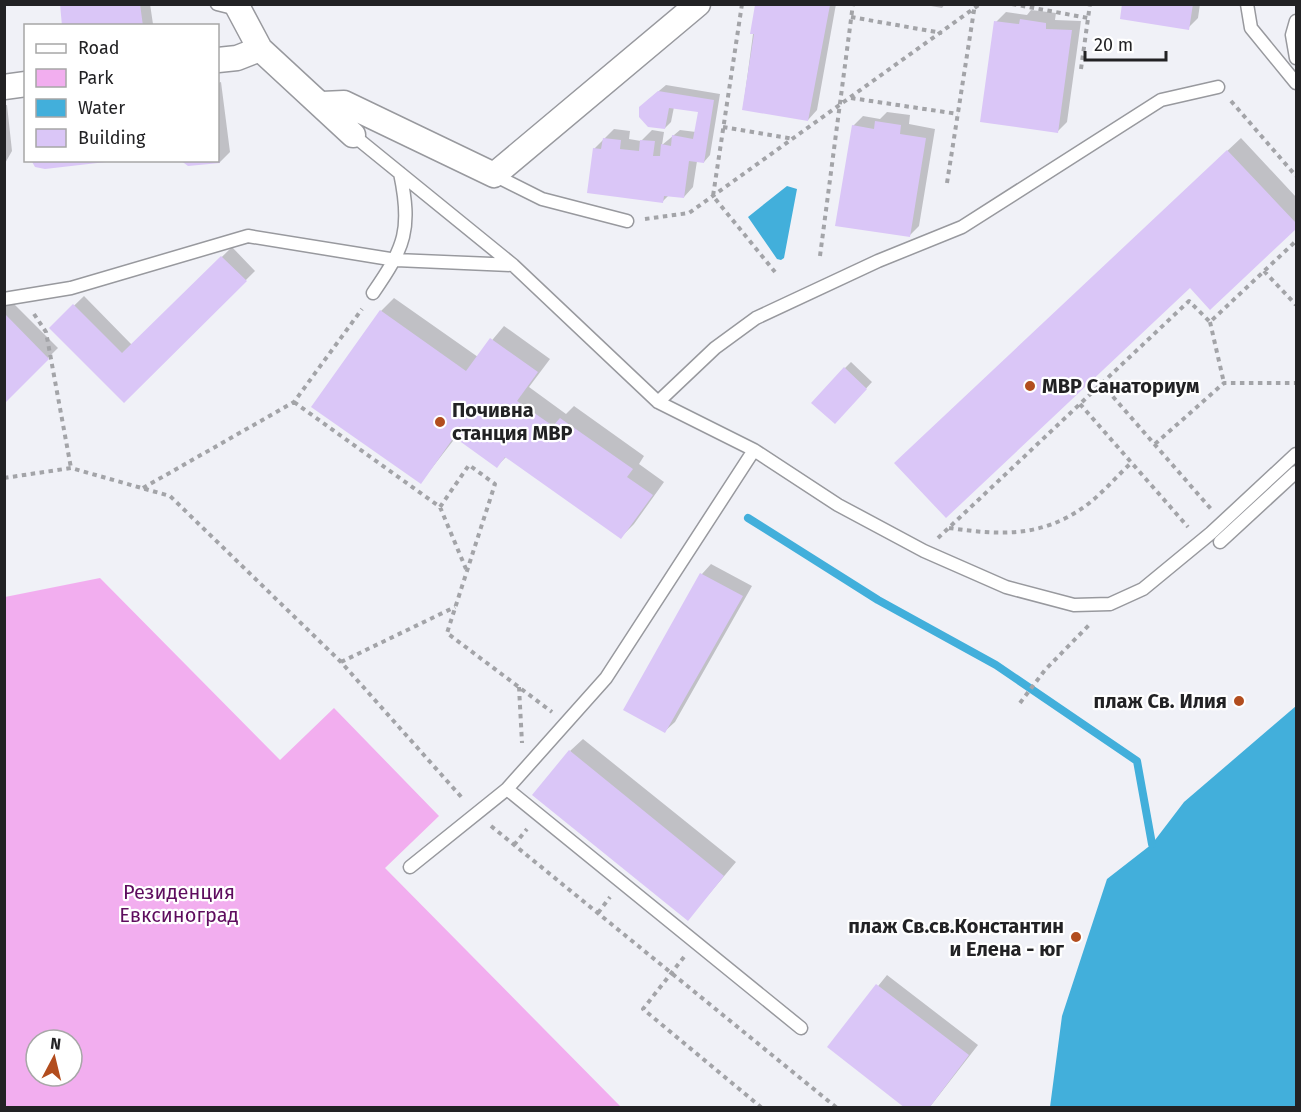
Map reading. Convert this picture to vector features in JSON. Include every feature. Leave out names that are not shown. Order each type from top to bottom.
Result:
[{"type":"street","points":[[322,104],[344,103],[494,175],[698,4]]},
{"type":"street","points":[[230,6],[260,48],[353,135]]},
{"type":"street","points":[[219,60],[237,58],[260,48]]},
{"type":"street","points":[[4,87],[24,84]]},
{"type":"lane","points":[[1247,4],[1251,28],[1296,84]]},
{"type":"lane","points":[[1296,21],[1292,35],[1296,57]]},
{"type":"lane","points":[[658,402],[715,348],[756,318],[879,261],[962,227],[1161,100],[1218,87]]},
{"type":"lane","points":[[353,135],[513,265],[658,402],[754,450],[838,505],[924,551],[1006,587],[1074,604],[1110,604],[1143,590],[1201,542],[1296,454]]},
{"type":"lane","points":[[373,293],[396,260],[405,234],[407,206],[400,173]]},
{"type":"lane","points":[[494,175],[542,199],[627,221]]},
{"type":"lane","points":[[4,300],[71,288],[248,236],[396,260],[513,265]]},
{"type":"lane","points":[[410,867],[507,789],[606,678],[754,450]]},
{"type":"lane","points":[[1220,542],[1296,472]]},
{"type":"lane","points":[[507,789],[801,1028]]},
{"type":"path","points":[[742,4],[713,196],[775,273]]},
{"type":"path","points":[[820,256],[853,4]]},
{"type":"path","points":[[627,221],[689,213],[839,108],[980,4]]},
{"type":"path","points":[[1012,4],[1089,18]]},
{"type":"path","points":[[1081,69],[1090,4]]},
{"type":"path","points":[[947,183],[975,7]]},
{"type":"path","points":[[851,17],[942,33]]},
{"type":"path","points":[[1218,87],[1296,176]]},
{"type":"path","points":[[850,98],[958,114]]},
{"type":"path","points":[[723,127],[795,139]]},
{"type":"path","points":[[1210,322],[1296,241]]},
{"type":"path","points":[[1264,271],[1296,305]]},
{"type":"path","points":[[142,488],[294,402],[373,293]]},
{"type":"path","points":[[22,296],[46,332],[71,468]]},
{"type":"path","points":[[924,551],[1189,301],[1210,322],[1224,383]]},
{"type":"path","points":[[1101,383],[1223,522]]},
{"type":"path","points":[[1155,444],[1224,383],[1296,383]]},
{"type":"path","points":[[294,402],[440,507],[467,570]]},
{"type":"path","points":[[1080,404],[1201,542]]},
{"type":"path","points":[[948,528],[998,535],[1046,528],[1084,507],[1131,463]]},
{"type":"path","points":[[440,507],[469,465],[495,484],[447,633],[566,723]]},
{"type":"path","points":[[4,478],[71,468],[170,496],[341,662],[476,814],[837,1107]]},
{"type":"path","points":[[1020,703],[1045,670],[1110,604]]},
{"type":"path","points":[[341,662],[455,607]]},
{"type":"path","points":[[519,687],[524,769]]},
{"type":"path","points":[[671,973],[643,1009],[762,1107]]},
{"type":"green space","name":"Резиденция Евксиноград","points":[[100,578],[280,760],[334,708],[439,816],[385,868],[621,1107],[5,1107],[5,597]]},
{"type":"water","points":[[787,186],[797,189],[784,258],[781,260],[777,259],[748,217]]},
{"type":"water","points":[[1296,706],[1296,1107],[1050,1107],[1062,1016],[1107,879],[1152,844],[1184,802]]},
{"type":"building","points":[[60,4],[140,4],[143,24],[62,24]]},
{"type":"building","points":[[1122,4],[1193,4],[1189,30],[1120,19]]},
{"type":"building","points":[[755,5],[830,5],[808,121],[742,110],[754,34],[750,34]]},
{"type":"building","points":[[1020,19],[1046,23],[1046,29],[1072,30],[1058,133],[980,122],[994,21],[1019,24]]},
{"type":"building","points":[[658,91],[714,100],[704,163],[689,161],[684,198],[664,196],[663,203],[587,193],[593,148],[601,149],[603,138],[621,140],[620,149],[639,151],[640,140],[655,141],[653,156],[660,156],[661,144],[671,146],[672,135],[693,139],[698,112],[669,108],[665,129],[648,127],[639,117],[639,107]]},
{"type":"building","points":[[875,121],[901,125],[900,134],[926,138],[910,237],[835,226],[852,125],[874,129]]},
{"type":"building","name":"МВР Санаториум","points":[[1227,150],[1296,223],[1296,229],[1210,310],[1190,288],[946,518],[894,463]]},
{"type":"building","points":[[219,157],[220,163],[188,166],[183,162],[219,162]]},
{"type":"building","points":[[32,162],[106,162],[45,169],[35,167]]},
{"type":"building","points":[[221,256],[247,281],[124,403],[49,328],[73,304],[122,353]]},
{"type":"building","name":"Почивна станция МВР","points":[[380,310],[466,371],[490,338],[538,372],[517,401],[553,426],[560,418],[633,469],[627,477],[653,495],[621,539],[505,457],[497,468],[454,437],[421,484],[311,407]]},
{"type":"building","points":[[5,314],[49,359],[5,403]]},
{"type":"building","points":[[844,367],[867,389],[835,424],[811,403]]},
{"type":"building","points":[[700,573],[743,596],[665,733],[623,710]]},
{"type":"building","points":[[569,750],[724,876],[688,921],[532,795]]},
{"type":"building","points":[[876,984],[969,1055],[929,1108],[905,1108],[827,1047]]},
{"type":"waterway","points":[[748,518],[878,600],[996,665],[1137,761],[1152,844]]},
{"type":"place","name":"МВР Санаториум","points":[[1030,386]]},
{"type":"place","name":"Почивна станция МВР","points":[[440,422]]},
{"type":"place","name":"плаж Св. Илия","points":[[1239,701]]},
{"type":"place","name":"плаж Св.св.Константин и Елена - юг","points":[[1076,937]]}]
